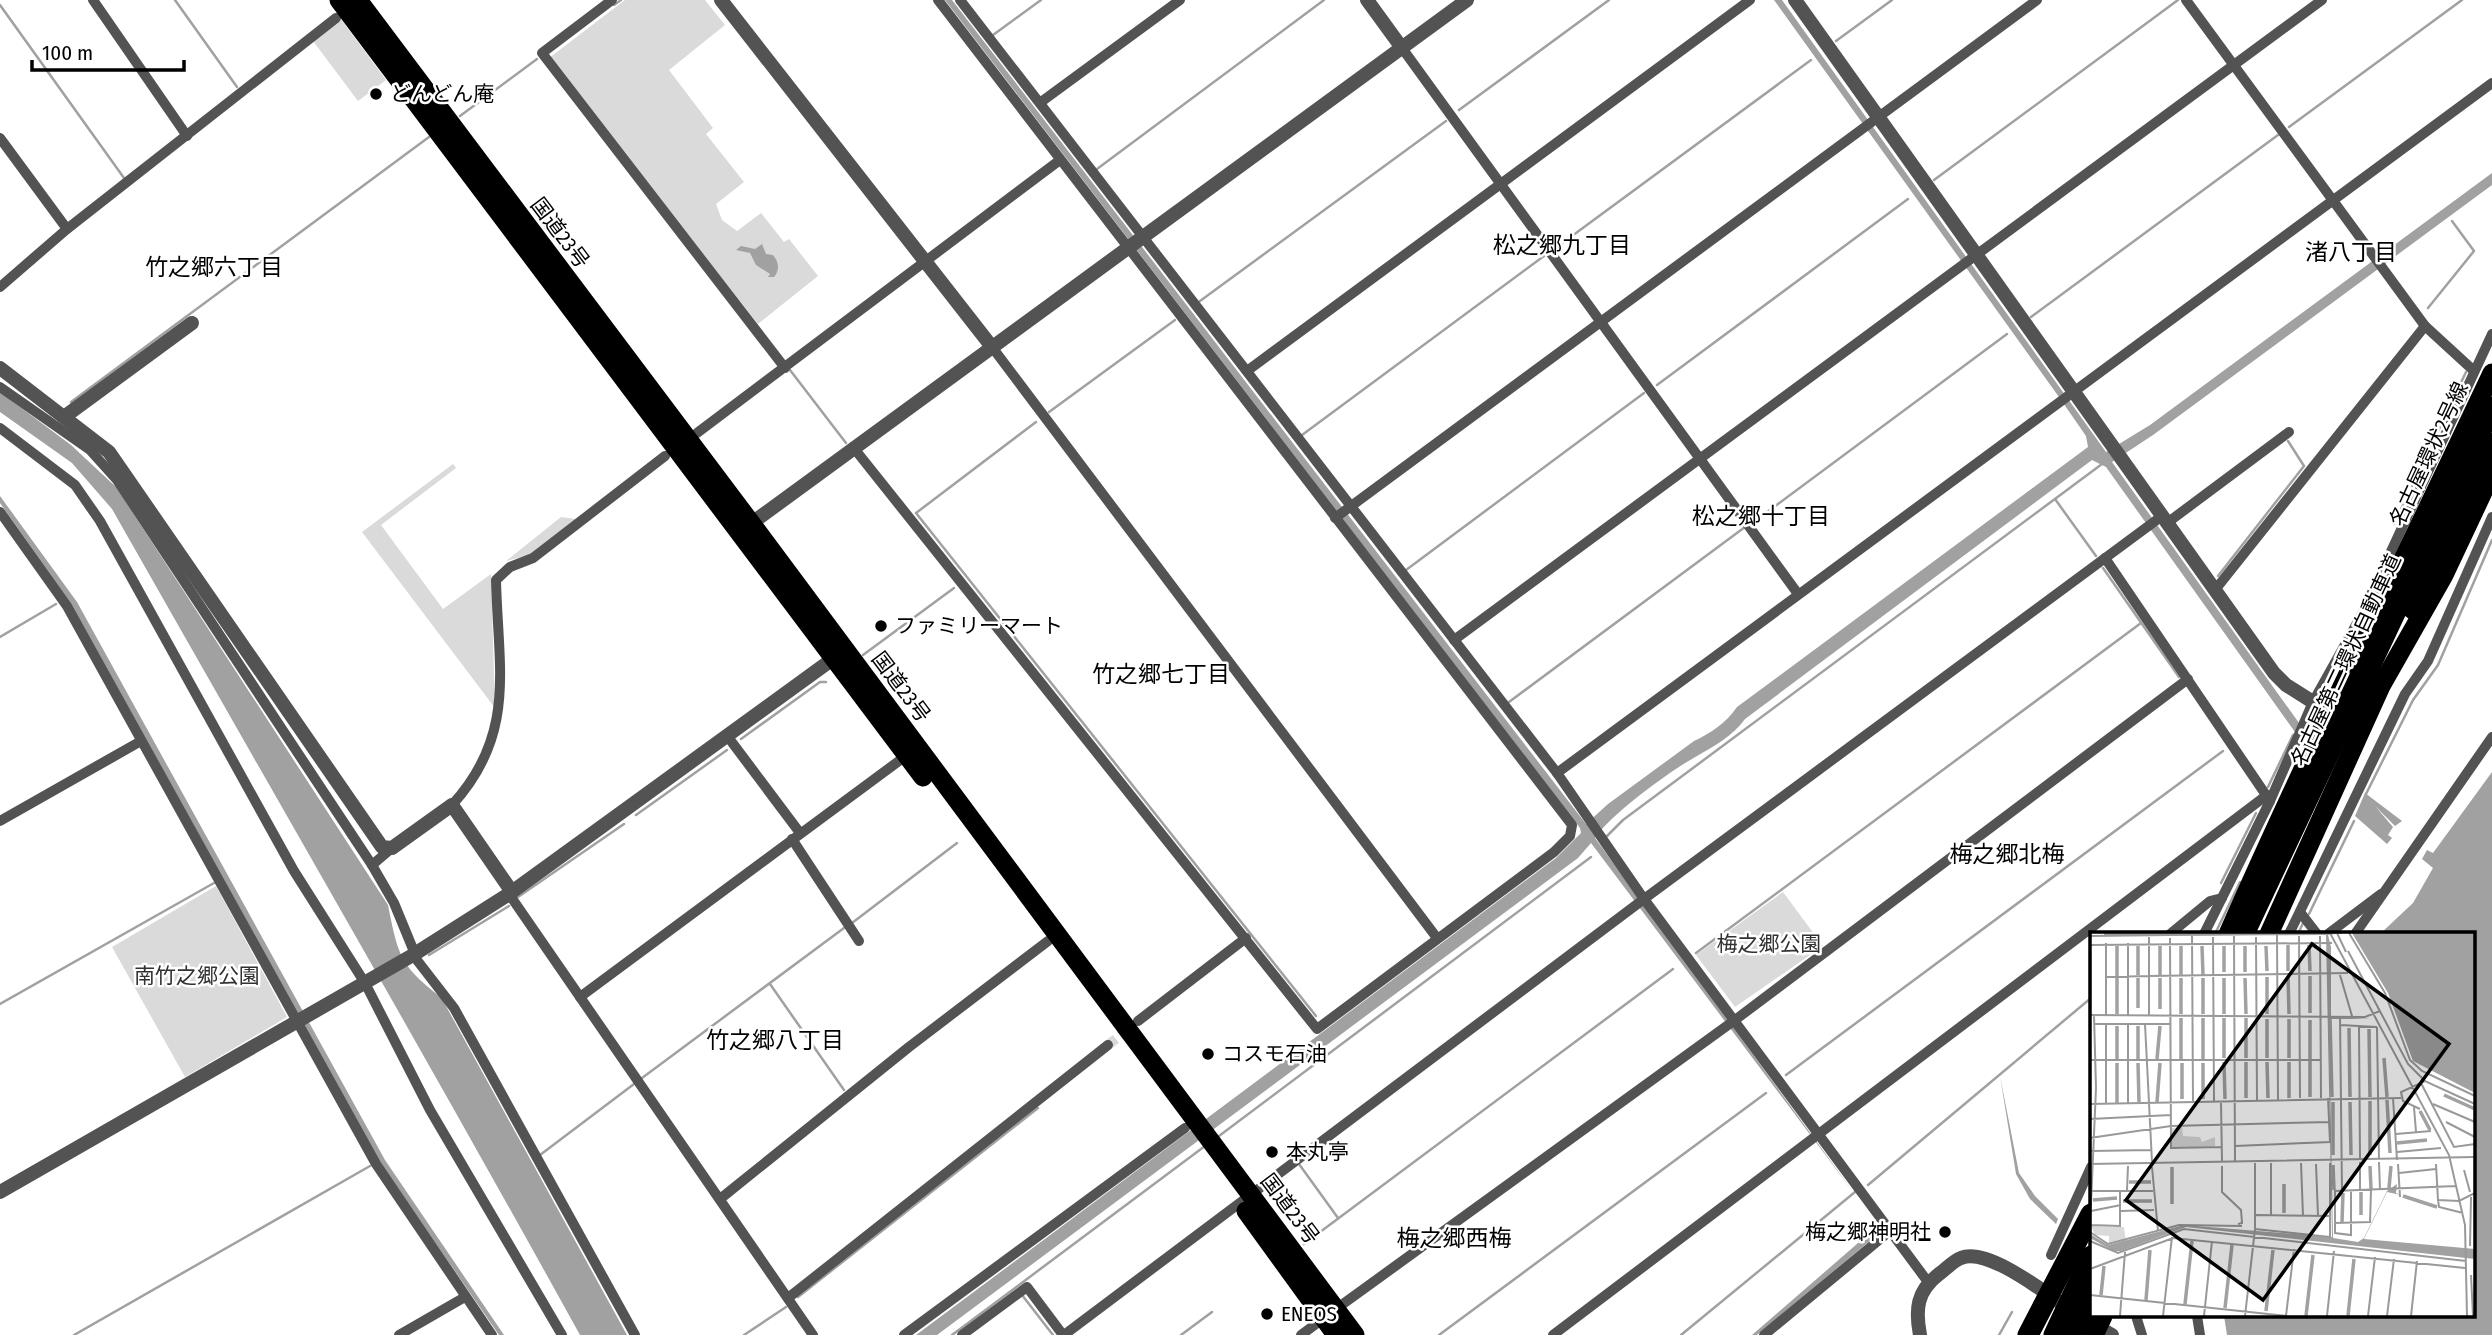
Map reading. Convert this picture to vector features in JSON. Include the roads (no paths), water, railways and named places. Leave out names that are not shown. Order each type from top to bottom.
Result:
[{"type":"highway","name":"国道23号","points":[[358,0],[745,528],[1189,1126]]},
{"type":"highway","name":"国道23号","points":[[337,9],[745,528]]},
{"type":"highway","name":"名古屋環状2号線","points":[[2229,932],[2274,830],[2321,707],[2367,639],[2483,371]]},
{"type":"highway","name":"名古屋第二環状自動車道","points":[[2245,932],[2492,407]]},
{"type":"highway","name":"名古屋第二環状自動車道","points":[[2260,932],[2492,443]]},
{"type":"highway","points":[[2270,932],[2381,686],[2444,575],[2492,473]]},
{"type":"highway","name":"国道23号","points":[[839,655],[906,755],[1209,1149],[1330,1313],[1355,1335]]},
{"type":"highway","points":[[2028,1335],[2090,1216]]},
{"type":"highway","points":[[2043,1335],[2052,1298],[2090,1238]]},
{"type":"highway","points":[[2054,1335],[2090,1258]]},
{"type":"highway","points":[[2071,1335],[2090,1294]]},
{"type":"highway","name":"国道23号","points":[[1330,1313],[1336,1335]]},
{"type":"street","points":[[93,0],[187,136]]},
{"type":"street","points":[[612,0],[542,53],[785,368]]},
{"type":"street","points":[[722,0],[992,347],[1437,938]]},
{"type":"street","points":[[938,0],[1128,250],[1573,824]]},
{"type":"street","points":[[960,0],[1557,773],[1601,836],[1640,902],[1814,1136],[1928,1282]]},
{"type":"street","points":[[1041,102],[1180,0]]},
{"type":"street","points":[[1367,0],[1798,594]]},
{"type":"street","points":[[745,528],[1467,0]]},
{"type":"street","points":[[1247,371],[1750,0]]},
{"type":"street","points":[[1795,0],[1871,122],[1969,260],[2067,395],[2112,445],[2162,520],[2274,673],[2286,685],[2382,742]]},
{"type":"street","points":[[1335,518],[2037,0]]},
{"type":"street","points":[[2186,0],[2425,326],[2483,371]]},
{"type":"street","points":[[1454,640],[2322,0]]},
{"type":"street","points":[[0,286],[67,229],[187,136],[337,9]]},
{"type":"street","points":[[1557,773],[2492,83]]},
{"type":"street","points":[[0,138],[67,229]]},
{"type":"street","points":[[697,433],[1059,160]]},
{"type":"street","points":[[64,417],[192,323]]},
{"type":"street","points":[[2215,590],[2425,326]]},
{"type":"street","points":[[2205,932],[2268,798],[2321,707],[2361,616],[2483,371],[2492,334]]},
{"type":"street","points":[[0,368],[109,452],[123,469],[378,842],[382,847],[392,848]]},
{"type":"street","points":[[0,387],[89,450],[117,480],[372,865],[394,903],[412,955],[454,1008],[635,1335]]},
{"type":"street","points":[[1,430],[75,485],[87,501],[293,871],[369,980],[430,1110],[562,1335]]},
{"type":"street","points":[[962,1335],[1027,1287],[1063,1335],[1640,902],[2105,558],[2289,432]]},
{"type":"street","points":[[853,447],[1317,1029],[1554,852],[1570,836],[1573,824],[1587,816]]},
{"type":"street","points":[[372,865],[452,805],[473,781],[492,746],[498,721],[496,580],[510,568],[533,558],[665,456]]},
{"type":"street","points":[[0,512],[67,606],[303,1018],[376,1164],[492,1335]]},
{"type":"street","points":[[2290,932],[2404,694],[2428,661],[2492,517]]},
{"type":"street","points":[[2105,558],[2268,798]]},
{"type":"street","points":[[2361,616],[2367,639]]},
{"type":"street","points":[[0,1192],[412,955],[511,893],[839,655]]},
{"type":"street","points":[[1301,1335],[1731,1022],[2188,679]]},
{"type":"street","points":[[728,737],[796,836],[859,941]]},
{"type":"street","points":[[2357,932],[2492,737]]},
{"type":"street","points":[[0,821],[142,741]]},
{"type":"street","points":[[580,997],[906,755]]},
{"type":"street","points":[[1553,1335],[1814,1136],[2268,798]]},
{"type":"street","points":[[2330,803],[2340,828]]},
{"type":"street","points":[[452,805],[580,997],[813,1335]]},
{"type":"street","points":[[2234,873],[2274,830]]},
{"type":"street","points":[[2331,932],[2389,888]]},
{"type":"street","points":[[2172,932],[2210,901],[2221,898]]},
{"type":"street","points":[[2300,912],[2315,932]]},
{"type":"street","points":[[1138,1021],[1246,938]]},
{"type":"street","points":[[720,1199],[909,1047],[1048,941]]},
{"type":"street","points":[[788,1298],[1108,1045]]},
{"type":"street","points":[[904,1335],[1189,1126]]},
{"type":"street","points":[[2051,1255],[2090,1169]]},
{"type":"street","points":[[2081,1189],[2090,1216]]},
{"type":"street","points":[[1764,1335],[1890,1231]]},
{"type":"street","points":[[1920,1335],[1917,1306],[1928,1282],[1962,1257],[1976,1256],[1996,1261],[2112,1335]]},
{"type":"street","points":[[399,1335],[465,1297]]},
{"type":"street","points":[[2019,1335],[2052,1298]]},
{"type":"street","points":[[2138,1318],[2142,1335]]},
{"type":"waterway","points":[[175,0],[237,87]]},
{"type":"waterway","points":[[614,5],[621,0]]},
{"type":"waterway","points":[[993,35],[1041,0]]},
{"type":"waterway","points":[[1097,169],[1324,0]]},
{"type":"waterway","points":[[1459,110],[1609,0]]},
{"type":"waterway","points":[[1836,41],[1892,0]]},
{"type":"waterway","points":[[1934,180],[2178,0]]},
{"type":"waterway","points":[[2289,127],[2462,0]]},
{"type":"waterway","points":[[0,5],[124,178]]},
{"type":"waterway","points":[[460,116],[537,59]]},
{"type":"waterway","points":[[1557,247],[1811,60]]},
{"type":"waterway","points":[[1200,301],[1446,121]]},
{"type":"waterway","points":[[2031,317],[2278,135]]},
{"type":"waterway","points":[[71,402],[429,137]]},
{"type":"waterway","points":[[1657,385],[1908,199]]},
{"type":"waterway","points":[[2428,308],[2474,251],[2452,221]]},
{"type":"waterway","points":[[1302,435],[1544,256]]},
{"type":"waterway","points":[[1049,412],[1175,320]]},
{"type":"waterway","points":[[1755,521],[2007,334]]},
{"type":"waterway","points":[[790,370],[846,443]]},
{"type":"waterway","points":[[2394,524],[2466,372]]},
{"type":"waterway","points":[[1406,570],[1644,393]]},
{"type":"waterway","points":[[1036,422],[916,513],[1316,1016]]},
{"type":"waterway","points":[[2218,576],[2304,466],[2288,441]]},
{"type":"waterway","points":[[1607,836],[1623,820],[2102,464]]},
{"type":"waterway","points":[[2055,499],[2096,556]]},
{"type":"waterway","points":[[1509,702],[1745,527]]},
{"type":"waterway","points":[[2366,794],[2413,700],[2438,665],[2492,540]]},
{"type":"waterway","points":[[2103,568],[2179,677]]},
{"type":"waterway","points":[[863,655],[954,588]]},
{"type":"waterway","points":[[0,637],[56,604]]},
{"type":"waterway","points":[[1696,953],[2141,623]]},
{"type":"waterway","points":[[741,739],[820,682],[826,682]]},
{"type":"waterway","points":[[2268,787],[2293,735]]},
{"type":"waterway","points":[[636,815],[727,750]]},
{"type":"waterway","points":[[1786,1075],[2223,751]]},
{"type":"waterway","points":[[2221,883],[2256,813]]},
{"type":"waterway","points":[[2309,914],[2354,821]]},
{"type":"waterway","points":[[518,897],[624,824]]},
{"type":"waterway","points":[[852,923],[957,843]]},
{"type":"waterway","points":[[1219,1136],[1591,857]]},
{"type":"waterway","points":[[2216,932],[2240,882]]},
{"type":"waterway","points":[[0,1004],[214,883]]},
{"type":"waterway","points":[[429,955],[509,906]]},
{"type":"waterway","points":[[2299,932],[2303,923]]},
{"type":"waterway","points":[[642,1078],[844,928]]},
{"type":"waterway","points":[[1304,1244],[1673,969]]},
{"type":"waterway","points":[[770,984],[844,1090]]},
{"type":"waterway","points":[[1868,1185],[2090,999]]},
{"type":"waterway","points":[[540,1155],[634,1084]]},
{"type":"waterway","points":[[1439,1335],[1766,1093]]},
{"type":"waterway","points":[[798,1297],[1038,1108]]},
{"type":"waterway","points":[[952,1335],[1205,1146]]},
{"type":"waterway","points":[[1299,1164],[1338,1218]]},
{"type":"waterway","points":[[74,1335],[370,1166]]},
{"type":"waterway","points":[[1681,1335],[1855,1192]]},
{"type":"waterway","points":[[1022,1295],[1053,1335]]},
{"type":"waterway","points":[[744,1335],[786,1307]]},
{"type":"waterway","points":[[1181,1335],[1212,1312]]},
{"type":"waterway","points":[[1999,1335],[2012,1312]]},
{"type":"tunnel","points":[[1108,1045],[1131,1027]]},
{"type":"place","name":"どんどん庵","points":[[376,94]]},
{"type":"place","name":"ファミリーマート","points":[[881,626]]},
{"type":"place","name":"コスモ石油","points":[[1208,1054]]},
{"type":"place","name":"本丸亭","points":[[1272,1152]]},
{"type":"place","name":"梅之郷神明社","points":[[1945,1232]]},
{"type":"place","name":"ENEOS","points":[[1267,1314]]},
{"type":"district","name":"松之郷九丁目","points":[[1562,245]]},
{"type":"district","name":"渚八丁目","points":[[2351,252]]},
{"type":"district","name":"竹之郷六丁目","points":[[214,267]]},
{"type":"district","name":"松之郷十丁目","points":[[1761,516]]},
{"type":"district","name":"竹之郷七丁目","points":[[1161,674]]},
{"type":"district","name":"梅之郷北梅","points":[[2007,854]]},
{"type":"district","name":"竹之郷八丁目","points":[[775,1040]]},
{"type":"district","name":"梅之郷西梅","points":[[1454,1238]]},
{"type":"park label","name":"梅之郷公園","points":[[1769,944]]},
{"type":"park label","name":"南竹之郷公園","points":[[197,976]]}]
